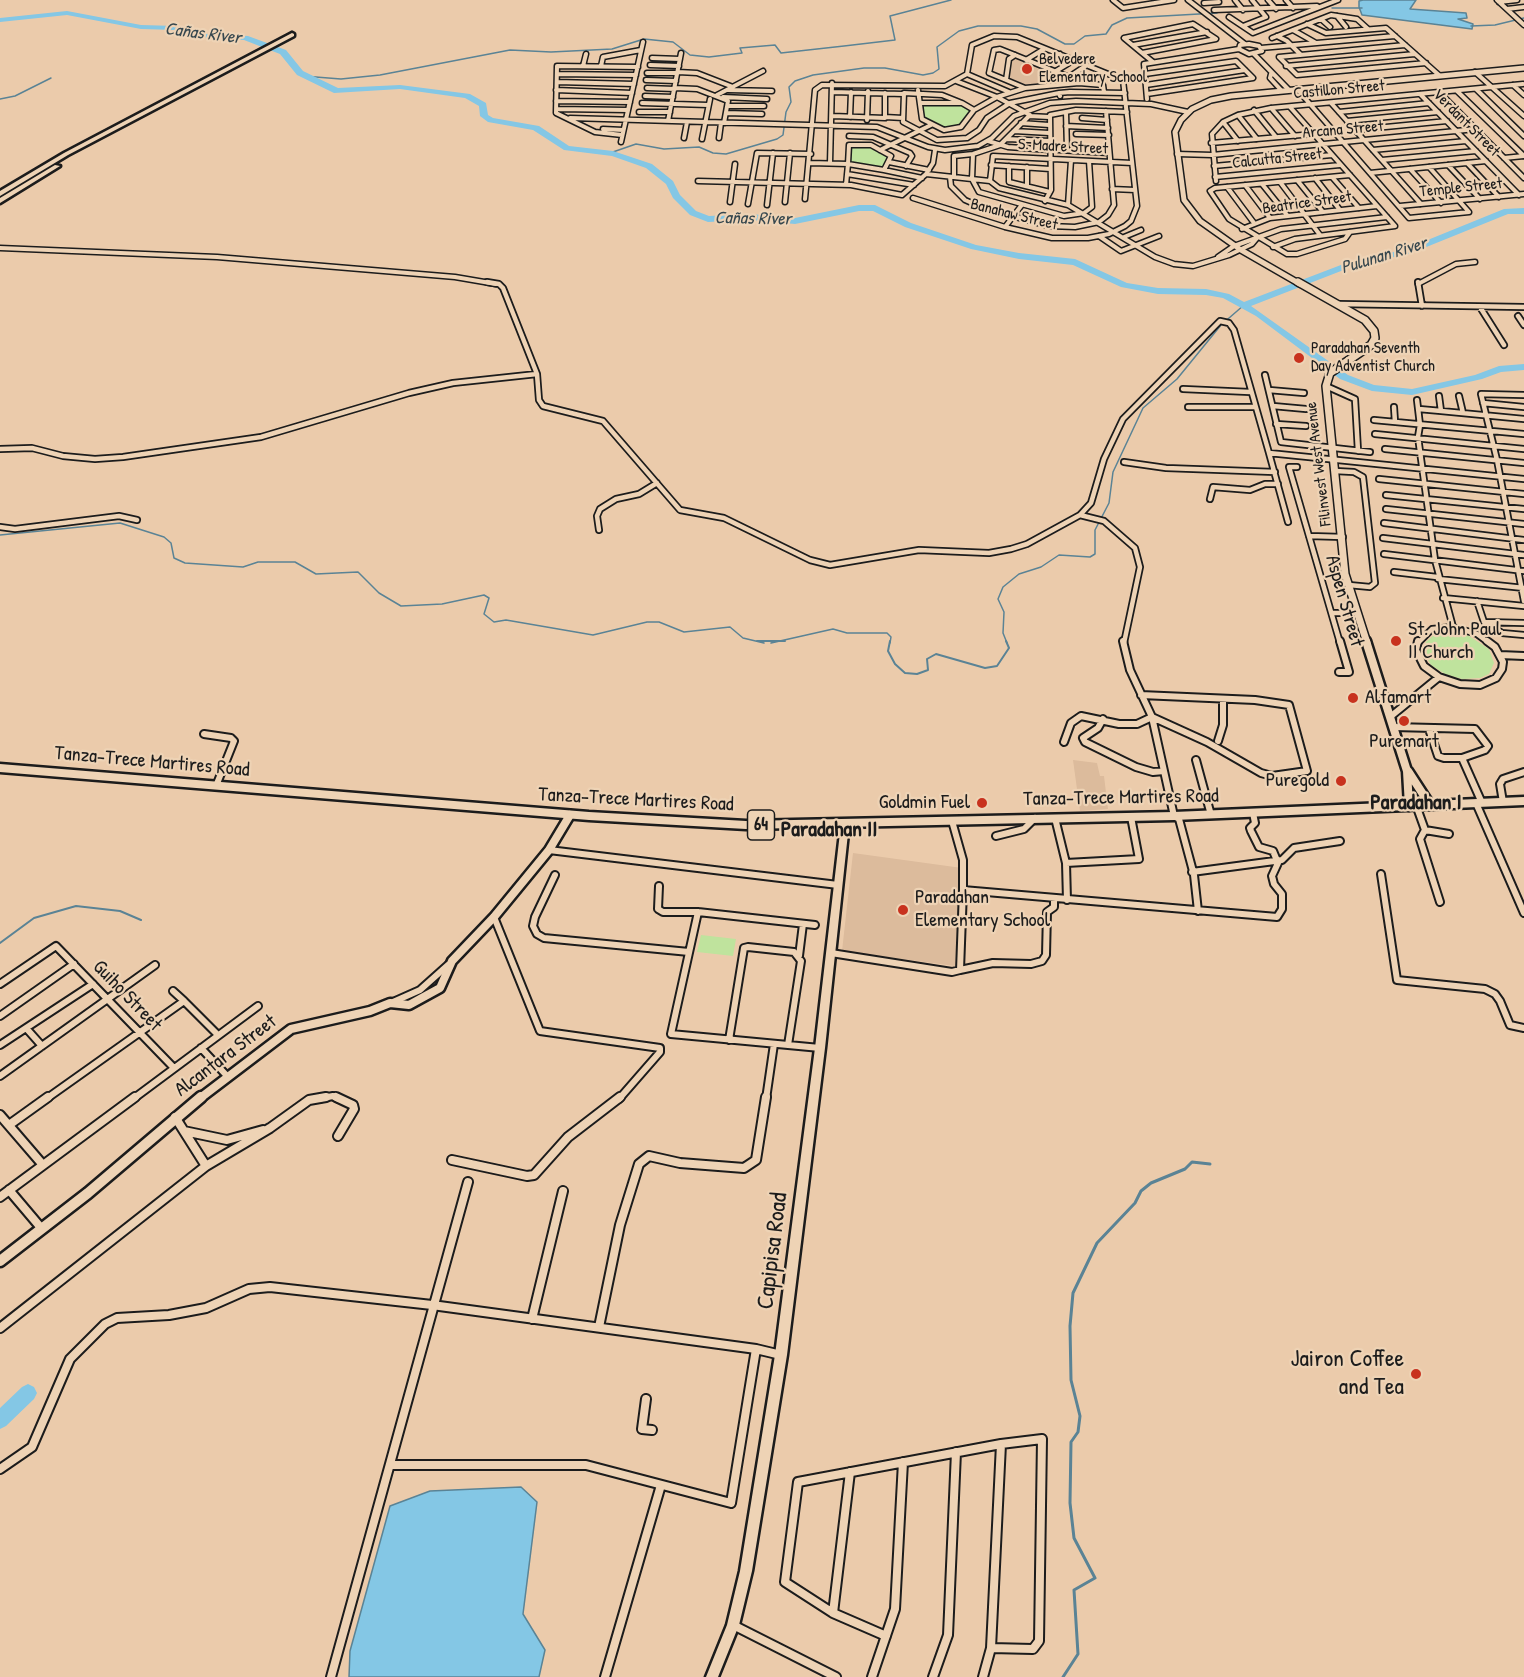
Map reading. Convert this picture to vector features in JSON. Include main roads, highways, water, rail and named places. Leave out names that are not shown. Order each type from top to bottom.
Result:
[{"type":"main road","points":[[0,201],[75,155],[196,91],[292,35]]},
{"type":"main road","points":[[0,194],[66,154],[261,53]]},
{"type":"main road","name":"Tanza-Trece Martires Road","points":[[0,768],[570,815],[746,825],[1211,815],[1524,801]]},
{"type":"main road","name":"Capipisa Road","points":[[712,1677],[732,1625],[746,1571],[781,1354],[820,1048],[845,824]]},
{"type":"water","points":[[1416,0],[1410,9],[1466,13],[1467,18],[1458,19],[1473,24],[1472,29],[1362,15],[1359,1]]},
{"type":"water","points":[[521,1487],[537,1502],[523,1614],[545,1650],[539,1677],[349,1677],[350,1651],[390,1506],[430,1491]]},
{"type":"waterway","points":[[303,76],[341,79],[380,75],[510,50],[551,52],[612,49],[644,39],[673,42],[690,55],[709,57],[742,53],[740,48],[775,45],[781,53],[844,46],[895,40],[890,16],[951,0]]},
{"type":"waterway","points":[[1332,8],[1362,8]]},
{"type":"waterway","name":"Cañas River","points":[[0,20],[67,13],[141,27],[176,28],[208,36],[245,38],[283,52],[300,73],[337,91],[400,87],[467,96],[483,105],[484,116],[491,120],[536,128],[567,148],[613,154],[649,166],[670,183],[676,196],[693,213],[708,219],[750,217],[795,221],[859,208],[875,208],[908,225],[974,247],[1019,256],[1075,262],[1124,285],[1158,291],[1206,292],[1226,296],[1259,314],[1344,377],[1372,388],[1412,392],[1478,377],[1499,369],[1524,367]]},
{"type":"waterway","points":[[610,153],[636,144],[664,149],[699,147],[713,153],[726,154],[777,139],[783,135],[786,112],[791,102],[789,87],[795,81],[813,75],[864,68],[885,68],[923,75],[933,73],[939,69],[937,47],[959,31],[978,26],[1021,26],[1037,29],[1065,44],[1074,44],[1085,36],[1106,34],[1112,25],[1127,18],[1217,13]]},
{"type":"waterway","points":[[1471,26],[1495,25],[1524,18]]},
{"type":"waterway","points":[[0,99],[15,96],[51,78]]},
{"type":"waterway","name":"Pulunan River","points":[[1244,305],[1357,262],[1406,252],[1507,211],[1524,211]]},
{"type":"waterway","points":[[1007,643],[1003,633],[1004,612],[998,599],[1003,587],[1019,574],[1041,567],[1059,555],[1090,557],[1095,554],[1095,530],[1109,503],[1113,472],[1143,408],[1177,379],[1221,325],[1244,305]]},
{"type":"waterway","points":[[0,535],[120,523],[164,537],[171,543],[174,558],[185,563],[243,567],[258,562],[295,562],[316,574],[358,572],[379,593],[401,606],[442,604],[484,595],[489,598],[484,614],[494,622],[506,620],[593,635],[647,622],[659,622],[684,632],[730,627],[743,638],[764,643]]},
{"type":"waterway","points":[[780,641],[833,629],[847,633],[887,633],[891,637],[890,643]]},
{"type":"waterway","points":[[757,641],[780,641]]},
{"type":"waterway","points":[[771,643],[780,641]]},
{"type":"waterway","points":[[780,641],[785,641]]},
{"type":"waterway","points":[[890,641],[888,651],[895,664],[905,673],[917,674],[928,670],[927,659],[936,654],[985,668],[997,666],[1009,648],[1006,641]]},
{"type":"waterway","points":[[0,943],[34,918],[76,906],[120,911],[141,920]]},
{"type":"waterway","points":[[1063,1677],[1078,1654],[1074,1590],[1095,1578],[1074,1538],[1070,1503],[1071,1442],[1078,1432],[1080,1416],[1071,1380],[1070,1326],[1073,1293],[1097,1243],[1135,1203],[1141,1191],[1151,1183],[1185,1169],[1192,1162],[1210,1164]]},
{"type":"waterway","points":[[0,1420],[28,1393]]},
{"type":"place","name":"Belvedere Elementary School","points":[[1027,69]]},
{"type":"place","name":"Paradahan Seventh Day Adventist Church","points":[[1299,358]]},
{"type":"place","name":"St. John Paul II Church","points":[[1396,641]]},
{"type":"place","name":"Alfamart","points":[[1353,698]]},
{"type":"place","name":"Puremart","points":[[1404,721]]},
{"type":"place","name":"Puregold","points":[[1341,781]]},
{"type":"place","name":"Goldmin Fuel","points":[[982,803]]},
{"type":"place","name":"Paradahan Elementary School","points":[[903,910]]},
{"type":"place","name":"Jairon Coffee and Tea","points":[[1416,1374]]},
{"type":"district","name":"Paradahan I","points":[[1416,803]]},
{"type":"district","name":"Paradahan II","points":[[829,830]]}]
